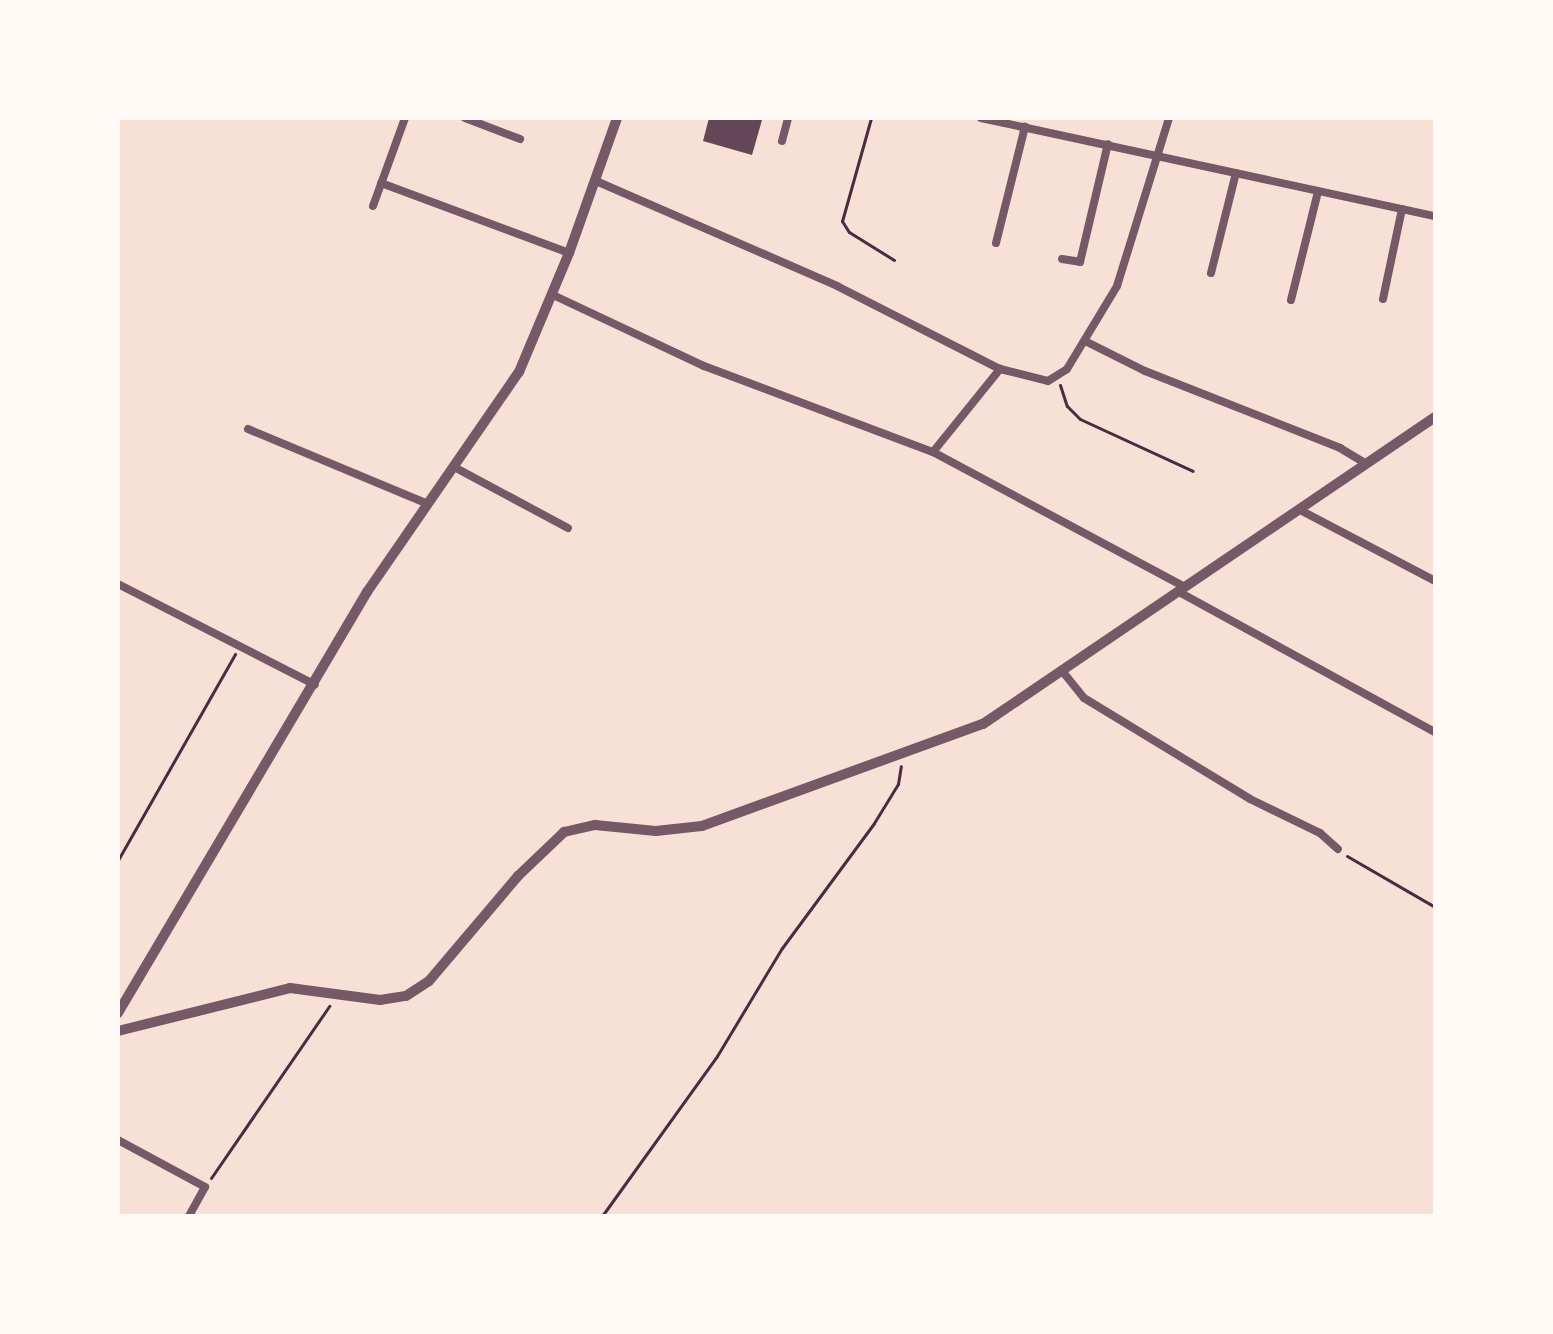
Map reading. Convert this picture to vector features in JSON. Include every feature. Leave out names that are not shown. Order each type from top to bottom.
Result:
[{"type":"street","points":[[373,206],[405,118]]},
{"type":"street","points":[[465,118],[520,139]]},
{"type":"street","points":[[118,1013],[315,685],[367,592],[456,468],[519,372],[553,295],[617,118]]},
{"type":"street","points":[[782,141],[788,118]]},
{"type":"street","points":[[981,118],[1161,154],[1318,192],[1435,216]]},
{"type":"street","points":[[596,181],[837,286],[1000,369],[1035,380],[1058,379],[1085,341],[1117,286],[1161,154],[1169,118]]},
{"type":"street","points":[[996,243],[1025,127]]},
{"type":"street","points":[[1062,259],[1080,262],[1108,144]]},
{"type":"street","points":[[1211,273],[1236,173]]},
{"type":"street","points":[[381,183],[569,253]]},
{"type":"street","points":[[1291,300],[1318,192]]},
{"type":"street","points":[[1383,299],[1402,209]]},
{"type":"street","points":[[553,295],[704,366],[933,452],[1435,732]]},
{"type":"street","points":[[1085,341],[1367,464]]},
{"type":"street","points":[[933,452],[1000,369]]},
{"type":"street","points":[[118,1031],[280,990],[336,992],[380,1000],[406,996],[429,981],[518,876],[564,832],[595,825],[656,831],[702,826],[983,724],[1435,417]]},
{"type":"street","points":[[248,429],[428,504]]},
{"type":"street","points":[[456,468],[568,528]]},
{"type":"street","points":[[1300,510],[1435,581]]},
{"type":"street","points":[[118,584],[315,685]]},
{"type":"street","points":[[1063,672],[1084,698],[1250,799],[1320,833],[1338,849]]},
{"type":"street","points":[[118,1140],[205,1187],[189,1216]]},
{"type":"path","points":[[871,118],[842,221],[849,232],[894,260]]},
{"type":"path","points":[[1058,379],[1067,406],[1080,419],[1193,471]]},
{"type":"path","points":[[118,860],[240,646]]},
{"type":"path","points":[[602,1216],[717,1056],[782,948],[874,823],[898,784],[902,754]]},
{"type":"path","points":[[1338,849],[1435,907]]},
{"type":"path","points":[[205,1187],[336,992]]},
{"type":"building","points":[[709,118],[762,120],[752,155],[703,141]]}]
